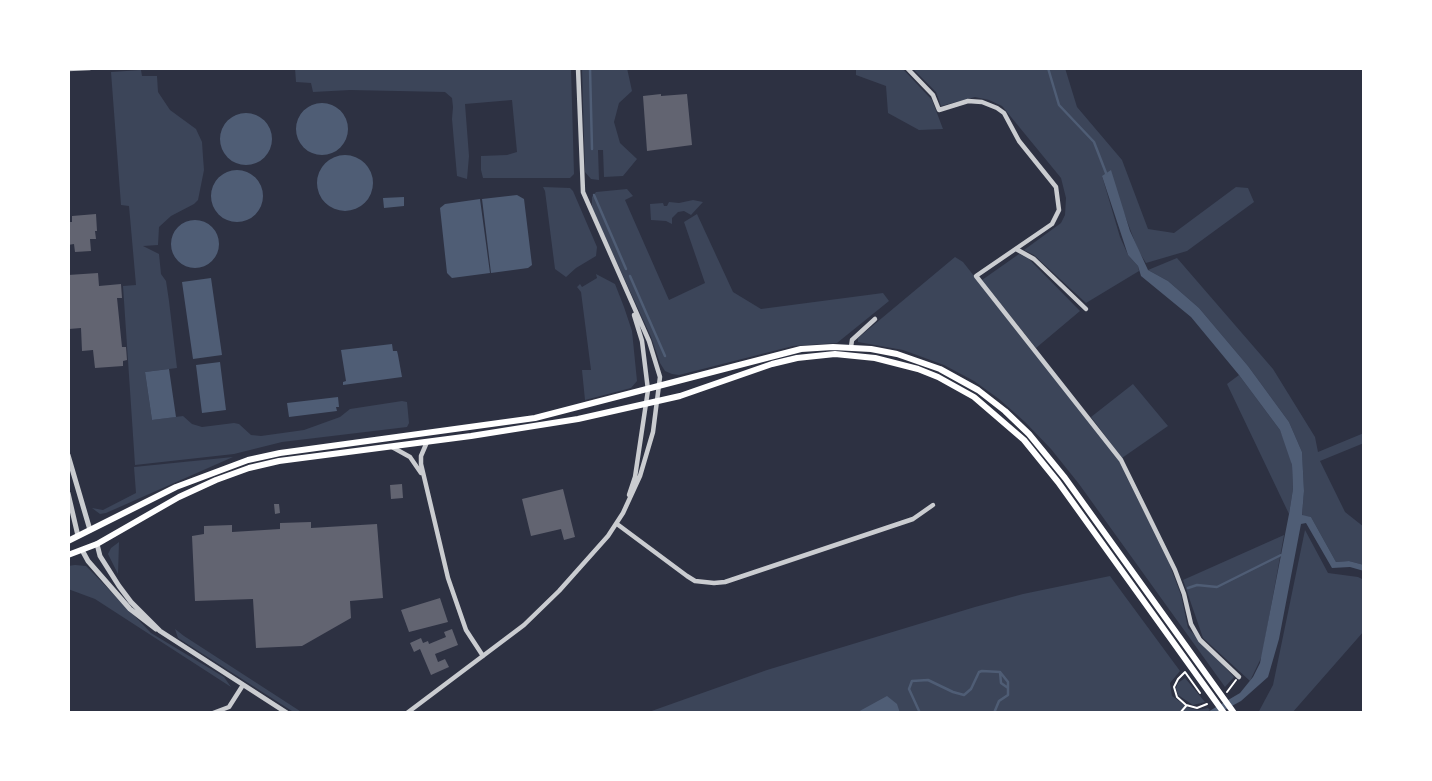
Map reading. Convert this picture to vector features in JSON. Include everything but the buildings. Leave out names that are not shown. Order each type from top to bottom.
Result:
[{"type":"main road","points":[[68,541],[177,486],[248,460],[535,418],[788,351],[817,347],[897,354],[940,369],[978,390],[1029,434],[1065,478],[1210,693],[1234,713]]},
{"type":"main road","points":[[68,555],[97,544],[179,497],[249,468],[279,461],[547,424],[657,401],[772,364],[817,355],[875,358],[938,377],[974,397],[1024,440],[1058,482],[1224,713]]},
{"type":"main road","points":[[90,530],[97,544]]},
{"type":"main road","points":[[78,536],[82,550]]},
{"type":"street","points":[[68,69],[90,68]]},
{"type":"street","points":[[407,713],[524,625],[559,591],[617,524],[640,476],[653,432],[660,377],[649,341],[583,192],[578,68]]},
{"type":"street","points":[[908,68],[933,95],[939,110],[968,101],[982,102],[1004,113],[1019,141],[1054,183],[1059,202],[1056,219],[1050,226],[976,276],[1121,460],[1175,570],[1191,624],[1200,640],[1239,677]]},
{"type":"street","points":[[1016,249],[1034,259],[1086,309]]},
{"type":"street","points":[[623,513],[635,477],[648,390],[642,341],[629,300]]},
{"type":"street","points":[[851,348],[852,340],[875,319]]},
{"type":"street","points":[[428,442],[421,456],[424,478],[452,592],[466,630],[483,656]]},
{"type":"street","points":[[391,447],[410,457],[424,478]]},
{"type":"street","points":[[68,455],[90,530]]},
{"type":"street","points":[[68,493],[78,536]]},
{"type":"street","points":[[617,524],[695,581],[714,583],[725,582],[913,519],[933,505]]},
{"type":"street","points":[[97,544],[100,556],[119,586],[160,631]]},
{"type":"street","points":[[82,550],[88,561],[140,618],[288,713]]},
{"type":"street","points":[[213,713],[229,708],[243,685]]},
{"type":"path","points":[[1203,705],[1197,708],[1186,705],[1177,697],[1174,687],[1185,672],[1210,693]]},
{"type":"path","points":[[1228,692],[1239,677]]},
{"type":"path","points":[[1180,713],[1186,705]]},
{"type":"shaded area","points":[[295,68],[571,68],[574,174],[570,178],[483,178],[481,156],[517,152],[512,100],[465,104],[469,156],[467,179],[457,176],[452,98],[445,92],[313,92],[311,83],[296,82]]},
{"type":"shaded area","points":[[582,68],[627,68],[632,91],[619,103],[614,122],[620,143],[637,159],[623,176],[604,177],[603,150],[598,150],[599,180],[591,179],[585,172]]},
{"type":"shaded area","points":[[856,68],[902,68],[932,100],[943,129],[919,130],[888,113],[886,86],[856,75]]},
{"type":"shaded area","points":[[912,68],[1065,68],[1077,107],[1122,160],[1148,229],[1174,233],[1236,187],[1248,188],[1254,202],[1187,251],[1146,263],[1124,213],[1102,176],[1120,237],[1139,271],[1086,303],[1034,255],[1024,250],[1061,223],[1065,215],[1066,198],[1061,178],[1002,106],[975,97],[941,106],[936,92]]},
{"type":"shaded area","points":[[141,70],[142,76],[157,76],[158,92],[170,110],[196,129],[202,142],[204,170],[198,200],[171,216],[159,227],[158,245],[143,246],[159,254],[161,274],[166,281],[177,368],[145,372],[152,420],[183,416],[192,424],[202,427],[234,423],[251,435],[261,436],[304,430],[340,417],[350,409],[402,401],[407,402],[407,427],[282,442],[234,454],[135,465],[123,286],[136,285],[129,206],[121,205],[111,72]]},
{"type":"shaded area","points":[[322,103],[341,110],[348,129],[341,148],[322,155],[303,148],[296,129],[303,110]]},
{"type":"shaded area","points":[[246,113],[265,120],[272,139],[265,158],[246,165],[227,158],[220,139],[227,120]]},
{"type":"shaded area","points":[[345,155],[356,157],[365,163],[371,172],[371,194],[365,203],[356,209],[345,211],[334,209],[325,203],[319,194],[317,183],[319,172],[325,163],[334,157]]},
{"type":"shaded area","points":[[237,170],[256,177],[263,196],[256,215],[237,222],[218,215],[211,196],[218,177]]},
{"type":"shaded area","points":[[1111,170],[1130,231],[1148,270],[1168,281],[1199,308],[1248,366],[1289,422],[1302,452],[1302,515],[1311,517],[1336,562],[1349,561],[1364,565],[1364,571],[1350,567],[1332,568],[1306,523],[1301,524],[1279,639],[1268,677],[1241,701],[1219,713],[1206,713],[1240,693],[1260,663],[1289,514],[1293,489],[1292,465],[1280,430],[1239,375],[1191,317],[1141,276],[1138,266],[1128,255],[1102,176]]},
{"type":"shaded area","points":[[543,187],[570,188],[573,191],[597,247],[596,256],[566,277],[555,269]]},
{"type":"shaded area","points":[[627,189],[633,196],[625,200],[669,300],[705,283],[684,222],[697,214],[733,292],[761,309],[883,293],[889,301],[837,343],[793,346],[679,375],[672,374],[665,371],[660,363],[651,337],[592,208],[592,197],[596,192]]},
{"type":"shaded area","points":[[517,195],[524,199],[532,265],[528,268],[491,273],[482,199]]},
{"type":"shaded area","points":[[404,197],[404,206],[384,208],[383,198]]},
{"type":"shaded area","points":[[480,199],[490,273],[452,278],[447,273],[440,208],[445,204]]},
{"type":"shaded area","points":[[669,202],[703,202],[691,215],[684,211],[678,212],[672,218],[672,224],[651,220],[650,204],[663,203],[667,206]]},
{"type":"shaded area","points":[[195,220],[212,227],[219,244],[212,261],[195,268],[178,261],[171,244],[178,227]]},
{"type":"shaded area","points":[[1019,254],[1028,258],[1080,311],[1036,348],[982,280]]},
{"type":"shaded area","points":[[955,257],[963,262],[1117,457],[1169,563],[1181,595],[1188,628],[1234,677],[1225,687],[1079,484],[1025,422],[974,381],[944,365],[903,350],[858,342],[858,338]]},
{"type":"shaded area","points":[[1177,258],[1273,369],[1315,437],[1318,452],[1364,433],[1364,443],[1320,461],[1345,512],[1364,527],[1364,565],[1349,561],[1336,562],[1311,517],[1302,516],[1302,452],[1289,422],[1248,366],[1199,308],[1168,281],[1148,270]]},
{"type":"shaded area","points":[[596,274],[615,284],[624,307],[632,331],[637,381],[631,388],[585,400],[582,370],[591,370],[581,292],[577,287],[597,278]]},
{"type":"shaded area","points":[[211,278],[222,355],[193,359],[182,282]]},
{"type":"shaded area","points":[[392,344],[393,351],[397,351],[402,377],[343,385],[346,381],[341,350]]},
{"type":"shaded area","points":[[220,362],[226,410],[202,413],[196,365]]},
{"type":"shaded area","points":[[169,369],[176,417],[152,420],[145,372]]},
{"type":"shaded area","points":[[1239,375],[1280,430],[1289,451],[1293,489],[1289,514],[1227,384]]},
{"type":"shaded area","points":[[1133,384],[1168,426],[1122,458],[1091,417]]},
{"type":"shaded area","points":[[338,397],[337,411],[289,417],[287,403]]},
{"type":"shaded area","points":[[233,457],[106,513],[100,514],[92,508],[103,510],[136,493],[134,467]]},
{"type":"shaded area","points":[[1305,530],[1328,573],[1364,580],[1364,631],[1292,713],[1258,713],[1273,685]]},
{"type":"shaded area","points":[[1284,535],[1262,656],[1250,681],[1203,638],[1183,580]]},
{"type":"shaded area","points":[[119,542],[118,574],[108,554]]},
{"type":"shaded area","points":[[68,566],[86,566],[151,633],[224,677],[231,687],[95,599],[68,589]]},
{"type":"shaded area","points":[[1110,576],[1180,671],[1170,683],[1172,696],[1189,708],[1208,708],[1210,710],[1206,713],[646,713],[767,670],[975,607]]},
{"type":"shaded area","points":[[175,629],[303,713],[295,713],[178,638]]},
{"type":"shaded area","points":[[1185,678],[1205,702],[1193,705],[1178,695],[1178,683]]},
{"type":"shaded area","points":[[887,696],[897,704],[900,713],[856,713]]},
{"type":"waterway","points":[[590,68],[592,149]]},
{"type":"waterway","points":[[1048,68],[1059,105],[1094,142],[1106,173]]},
{"type":"waterway","points":[[594,195],[626,269]]},
{"type":"waterway","points":[[630,276],[665,356]]},
{"type":"waterway","points":[[1188,588],[1197,585],[1217,587],[1281,555]]},
{"type":"waterway","points":[[920,713],[909,689],[912,681],[928,680],[964,695],[982,671],[1000,672],[1008,682],[1008,695],[999,701],[994,713]]},
{"type":"waterway","points":[[1000,672],[1001,683],[1008,688]]}]
